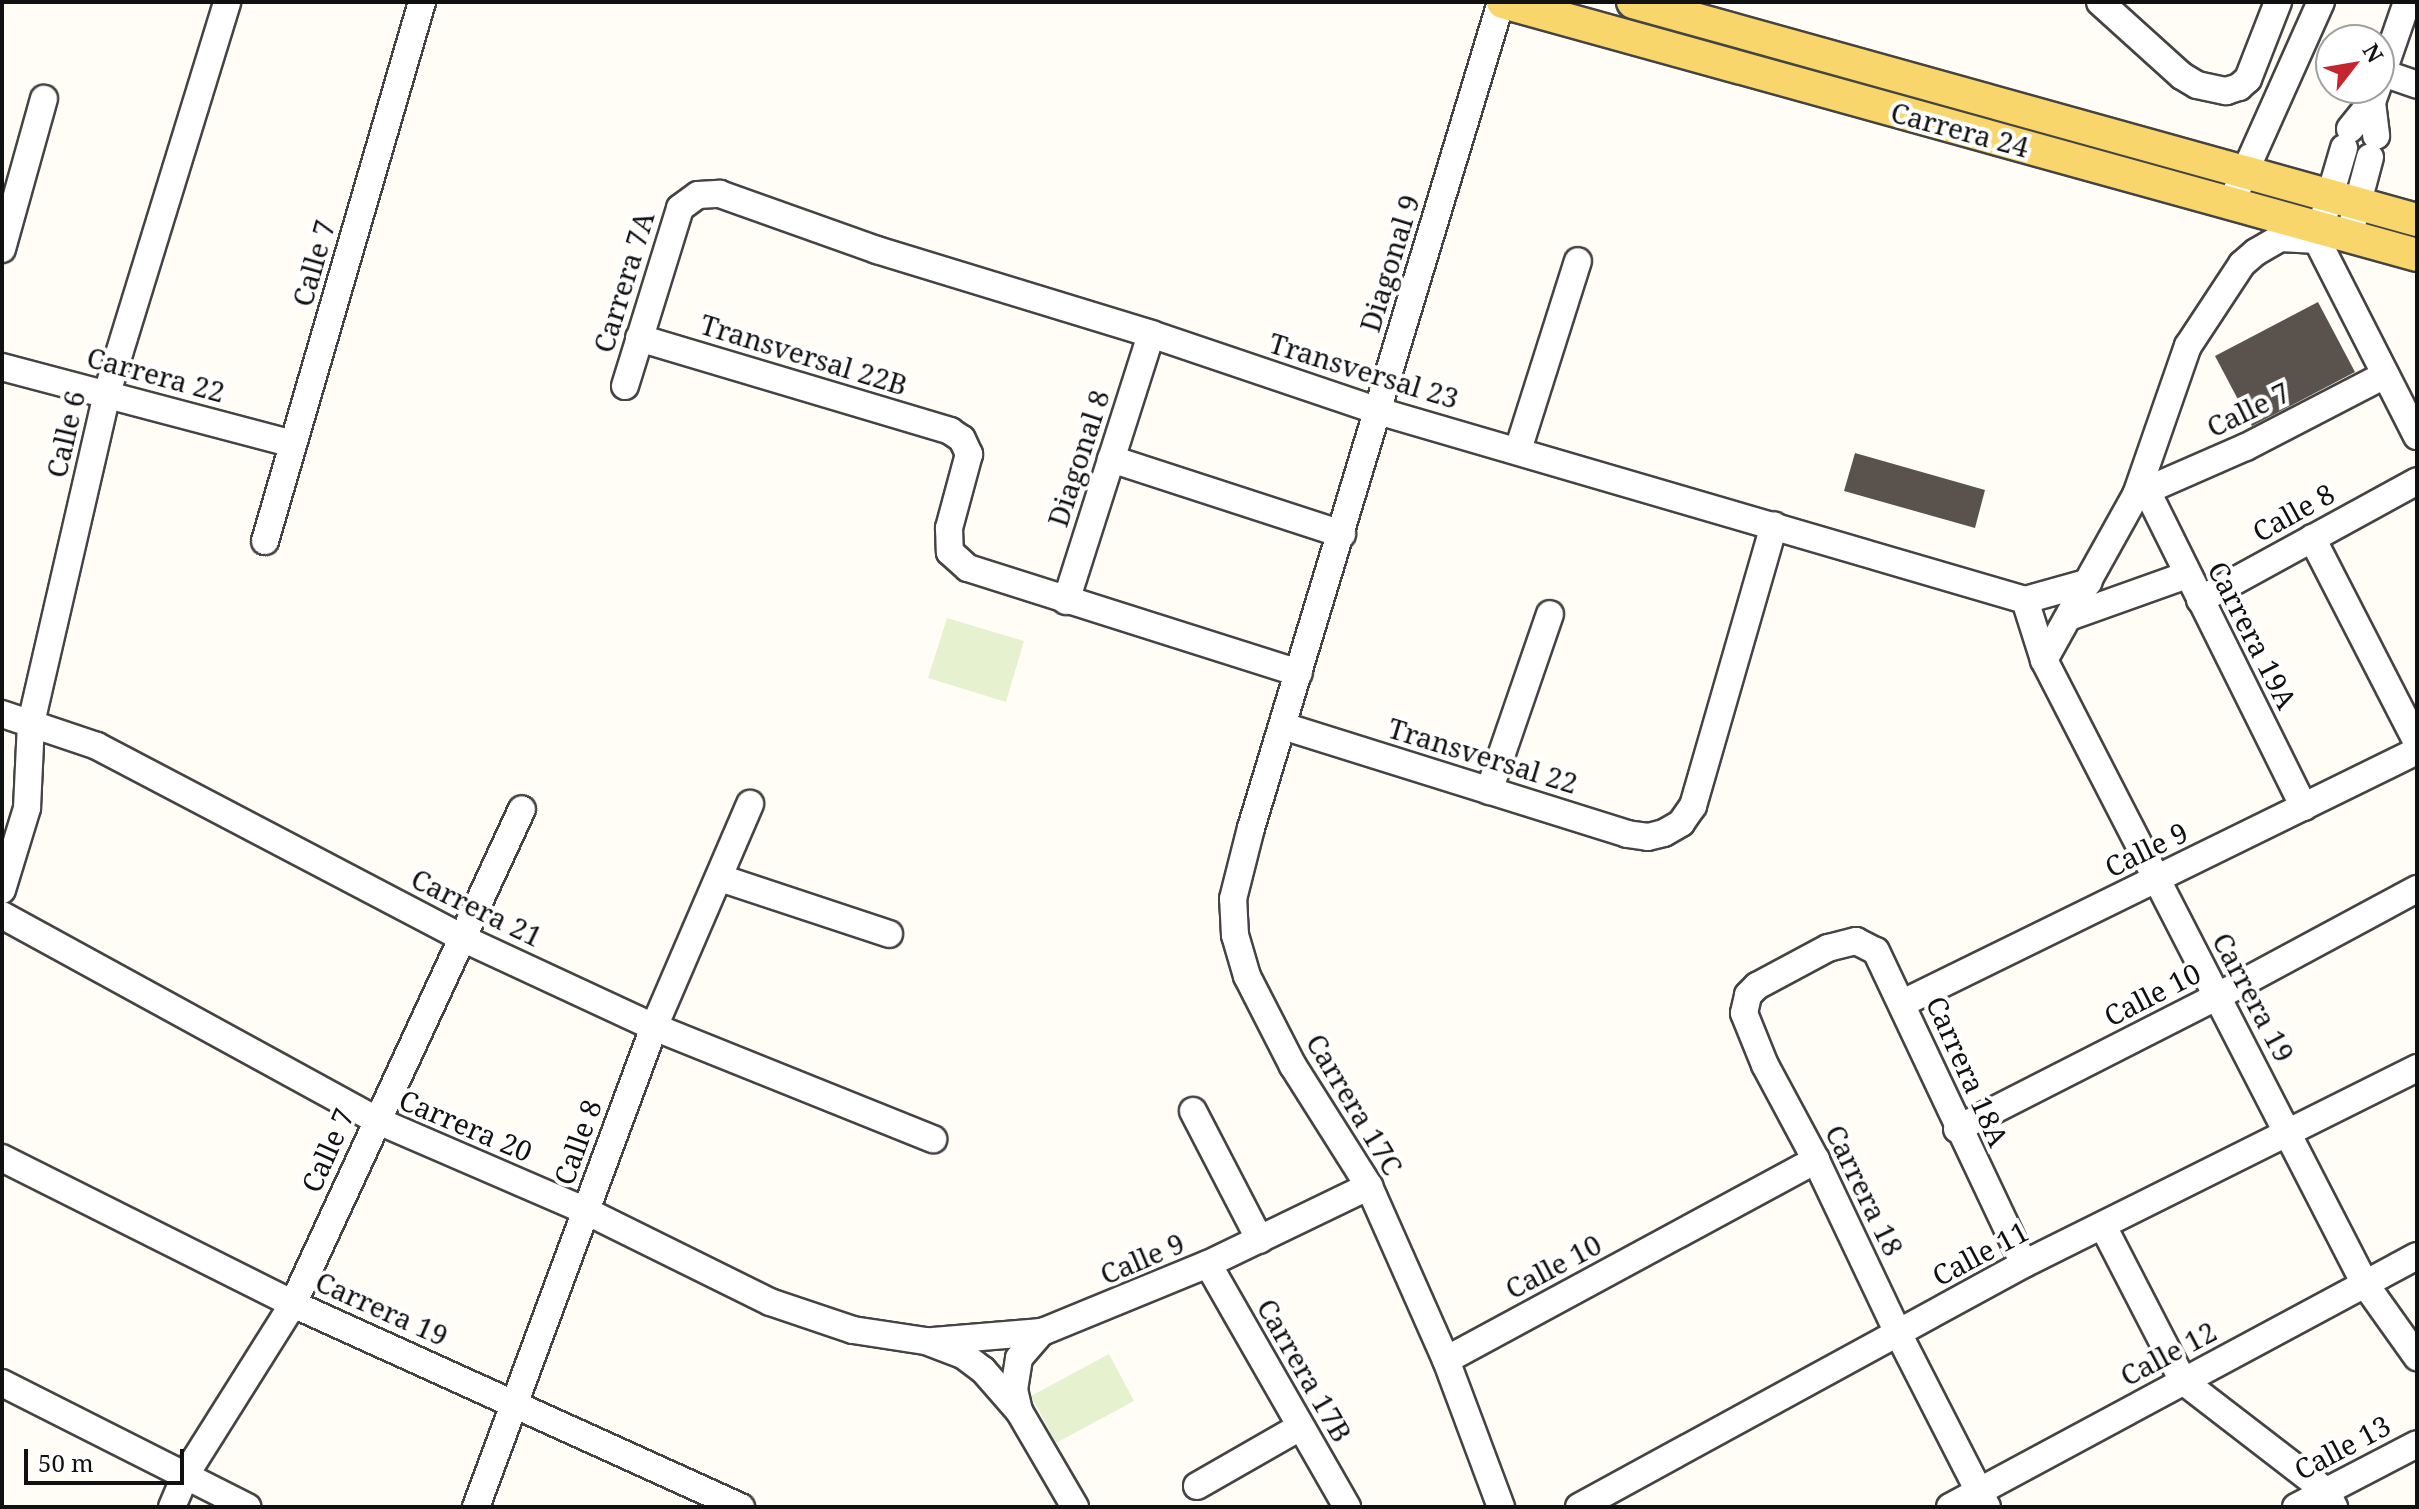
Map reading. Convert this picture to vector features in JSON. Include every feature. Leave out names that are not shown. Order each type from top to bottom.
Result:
[{"type":"main road","name":"Carrera 24","points":[[1502,2],[2231,203],[2329,235],[2417,255]]},
{"type":"main road","name":"Carrera 24","points":[[1633,2],[2417,220]]},
{"type":"street","name":"Calle 6","points":[[2,890],[27,808],[31,723],[107,393],[227,2]]},
{"type":"street","name":"Calle 7","points":[[265,541],[422,2]]},
{"type":"street","name":"Diagonal 9","points":[[1283,726],[1502,2]]},
{"type":"street","points":[[2100,2],[2182,76],[2197,85],[2226,91],[2239,87],[2248,79],[2278,2]]},
{"type":"street","points":[[2231,203],[2321,2]]},
{"type":"street","points":[[2395,37],[2407,2]]},
{"type":"street","points":[[2395,86],[2417,85]]},
{"type":"street","points":[[2,249],[11,179],[44,99]]},
{"type":"street","points":[[2344,199],[2347,139],[2367,104]]},
{"type":"street","points":[[2376,104],[2373,146],[2344,199],[2329,235],[2385,375],[2417,436]]},
{"type":"street","name":"Transversal 23","points":[[688,200],[698,195],[720,194],[877,250],[1151,334],[1378,411],[2025,600]]},
{"type":"street","name":"Carrera 7A","points":[[625,386],[673,222],[688,200]]},
{"type":"street","points":[[2044,660],[2142,493],[2188,346],[2242,264],[2280,238],[2329,235]]},
{"type":"street","points":[[1518,450],[1578,261]]},
{"type":"street","name":"Diagonal 8","points":[[1066,601],[1151,334]]},
{"type":"street","name":"Transversal 22B","points":[[639,338],[950,431],[962,439],[969,454],[949,528],[950,552],[968,568],[1066,601]]},
{"type":"street","name":"Carrera 22","points":[[2,367],[293,444]]},
{"type":"street","name":"Calle 7","points":[[2142,493],[2246,447],[2385,375]]},
{"type":"street","points":[[1111,459],[1342,534]]},
{"type":"street","name":"Calle 8","points":[[2200,600],[2417,481]]},
{"type":"street","name":"Carrera 19A","points":[[2142,493],[2200,600],[2304,807]]},
{"type":"street","name":"Transversal 22","points":[[1283,726],[1627,834],[1648,837],[1664,833],[1681,823],[1693,806],[1774,525]]},
{"type":"street","points":[[2312,538],[2417,742]]},
{"type":"street","points":[[2069,617],[2187,575]]},
{"type":"street","points":[[2044,660],[2025,600],[2089,582]]},
{"type":"street","points":[[1066,601],[1299,673]]},
{"type":"street","points":[[1489,791],[1550,614]]},
{"type":"street","name":"Carrera 19","points":[[2044,660],[2365,1284],[2417,1357]]},
{"type":"street","name":"Carrera 21","points":[[2,714],[97,746],[462,938],[654,1027],[933,1139]]},
{"type":"street","name":"Carrera 17C","points":[[1283,726],[1233,899],[1235,935],[1247,976],[1293,1066],[1369,1186],[1446,1360],[1501,1507]]},
{"type":"street","name":"Calle 9","points":[[1903,1003],[2417,751]]},
{"type":"street","name":"Calle 8","points":[[476,1507],[654,1027],[750,804]]},
{"type":"street","name":"Calle 7","points":[[172,1507],[186,1474],[293,1304],[522,809]]},
{"type":"street","points":[[720,878],[889,934]]},
{"type":"street","name":"Calle 10","points":[[1957,1129],[2218,996],[2417,889]]},
{"type":"street","name":"Carrera 20","points":[[2,915],[376,1120],[586,1211],[770,1302],[853,1330],[926,1341]]},
{"type":"street","name":"Carrera 18A","points":[[1828,948],[1856,941],[1876,951],[1903,1003],[1957,1129],[2024,1264]]},
{"type":"street","name":"Carrera 18","points":[[1828,948],[1757,986],[1744,1004],[1747,1024],[1983,1499]]},
{"type":"street","name":"Calle 11","points":[[1579,1507],[2024,1264],[2417,1068]]},
{"type":"street","points":[[1193,1111],[1260,1240]]},
{"type":"street","name":"Carrera 19","points":[[2,1158],[293,1304],[514,1401],[741,1507]]},
{"type":"street","name":"Calle 10","points":[[1446,1360],[1816,1160]]},
{"type":"street","name":"Calle 9","points":[[926,1341],[1042,1332],[1208,1264],[1369,1186]]},
{"type":"street","points":[[2103,1226],[2183,1381],[2330,1499]]},
{"type":"street","name":"Calle 12","points":[[1950,1507],[1983,1499],[2183,1381],[2417,1256]]},
{"type":"street","name":"Carrera 17B","points":[[1208,1264],[1347,1507]]},
{"type":"street","points":[[1019,1411],[1014,1390],[1019,1358],[1042,1332]]},
{"type":"street","points":[[926,1341],[963,1355],[983,1370],[1019,1411],[1075,1507]]},
{"type":"street","points":[[2,1383],[247,1507]]},
{"type":"street","points":[[1197,1486],[1300,1427]]},
{"type":"street","name":"Calle 13","points":[[2296,1507],[2330,1499],[2417,1444]]},
{"type":"green space","points":[[947,618],[1024,641],[1006,702],[928,678]]},
{"type":"green space","points":[[1109,1354],[1134,1401],[1056,1443],[1031,1396]]},
{"type":"building","points":[[2318,302],[2355,372],[2252,426],[2215,356]]},
{"type":"building","points":[[1855,453],[1985,490],[1975,528],[1844,491]]}]
